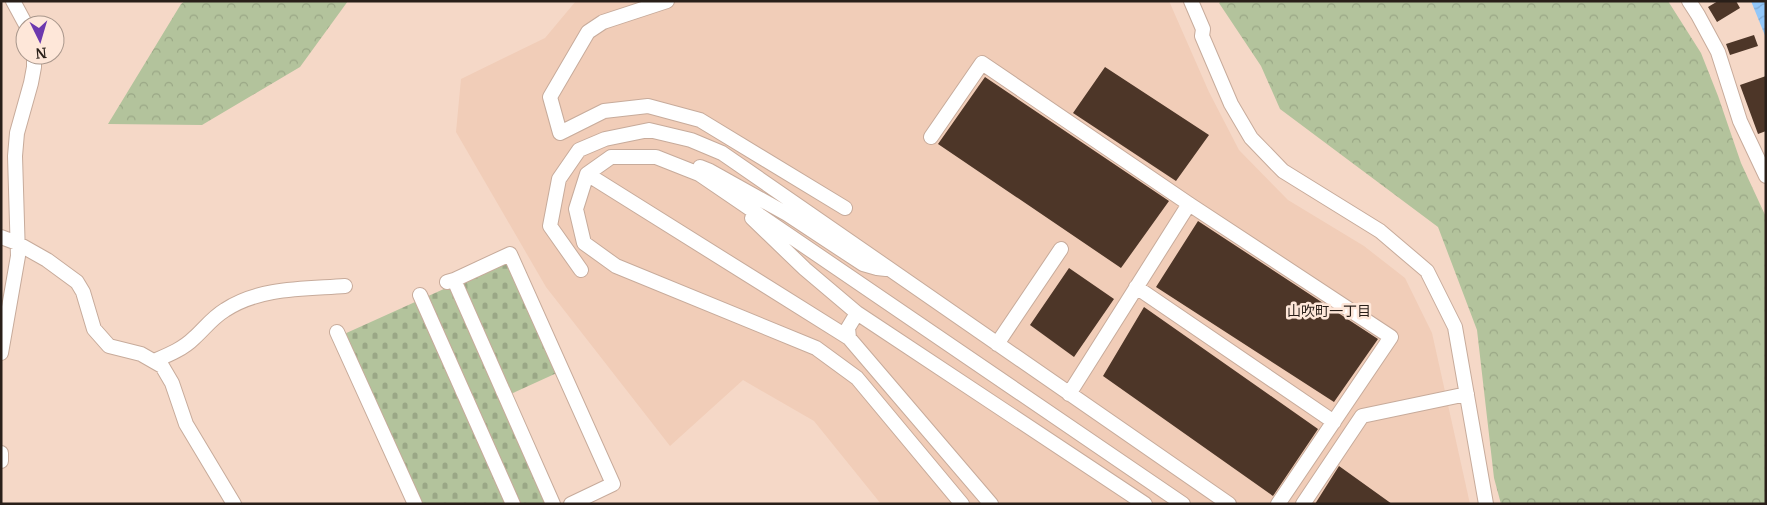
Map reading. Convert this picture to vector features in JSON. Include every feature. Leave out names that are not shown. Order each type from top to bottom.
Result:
[{"type":"street","points":[[12,1],[20,15]]},
{"type":"street","points":[[668,1],[603,22],[588,32],[550,97],[560,133],[604,111],[648,106],[700,120],[845,208]]},
{"type":"street","points":[[1183,1],[1197,32],[1202,36],[1230,104],[1251,138],[1283,171],[1380,231],[1426,271],[1455,327],[1486,504]]},
{"type":"street","points":[[1191,1],[1203,29],[1202,36]]},
{"type":"street","points":[[1689,1],[1718,52],[1740,121],[1766,176]]},
{"type":"street","points":[[931,137],[982,63],[1189,204],[1391,337],[1278,504]]},
{"type":"street","points":[[1,353],[18,256],[15,156],[17,133],[34,65]]},
{"type":"street","points":[[581,270],[550,226],[559,179],[579,150],[605,139],[649,130],[691,140],[722,152],[1229,504]]},
{"type":"street","points":[[889,269],[863,264],[787,214],[710,171],[685,161],[611,157],[587,174],[576,209],[584,243],[616,266],[816,348],[857,378],[962,504]]},
{"type":"street","points":[[656,158],[699,174],[1183,504]]},
{"type":"street","points":[[587,174],[850,338],[992,504]]},
{"type":"street","points":[[724,191],[805,269],[857,313],[1145,504]]},
{"type":"street","points":[[1069,394],[1189,204]]},
{"type":"street","points":[[1,237],[18,243],[48,260],[77,282],[83,292],[94,329],[109,346],[142,354],[162,366],[172,383],[186,424],[234,504]]},
{"type":"street","points":[[997,344],[1061,249]]},
{"type":"street","points":[[553,504],[450,281],[510,254],[613,484],[570,504]]},
{"type":"street","points":[[154,361],[176,352],[194,339],[211,320],[249,297],[269,292],[345,286]]},
{"type":"street","points":[[1136,287],[1334,422]]},
{"type":"street","points":[[420,295],[514,504]]},
{"type":"street","points":[[850,338],[848,328],[857,313]]},
{"type":"street","points":[[337,332],[415,504]]},
{"type":"street","points":[[1303,504],[1362,416],[1467,394]]},
{"type":"street","points":[[1,453],[1,461]]},
{"type":"shaded area","points":[[576,1],[1169,1],[1209,92],[1239,150],[1288,200],[1364,246],[1405,278],[1432,333],[1470,504],[881,504],[814,421],[743,380],[670,446],[546,287],[456,132],[461,79],[545,38]]},
{"type":"green space","points":[[185,1],[348,1],[300,67],[202,125],[108,124],[181,4]]},
{"type":"green space","points":[[1221,1],[1668,1],[1701,53],[1741,163],[1766,217],[1766,504],[1501,504],[1494,478],[1477,330],[1438,227],[1280,109],[1261,66],[1219,3]]},
{"type":"green space","points":[[508,260],[559,372],[502,398],[549,504],[420,504],[342,335]]},
{"type":"water","points":[[1751,1],[1766,1],[1766,38]]},
{"type":"building","points":[[1718,1],[1736,1],[1740,8],[1717,22],[1708,7]]},
{"type":"building","points":[[1754,35],[1758,46],[1730,55],[1726,44]]},
{"type":"building","points":[[1105,67],[1209,135],[1176,181],[1073,113]]},
{"type":"building","points":[[1766,76],[1766,131],[1758,134],[1740,85]]},
{"type":"building","points":[[985,77],[1169,201],[1121,268],[938,144]]},
{"type":"building","points":[[1198,221],[1378,339],[1334,402],[1156,287]]},
{"type":"building","points":[[1069,268],[1114,299],[1074,357],[1030,325]]},
{"type":"building","points":[[1144,307],[1318,429],[1273,496],[1103,376]]},
{"type":"building","points":[[1339,466],[1392,504],[1315,504]]},
{"type":"district","name":"山吹町一丁目","points":[[1329,311]]}]
